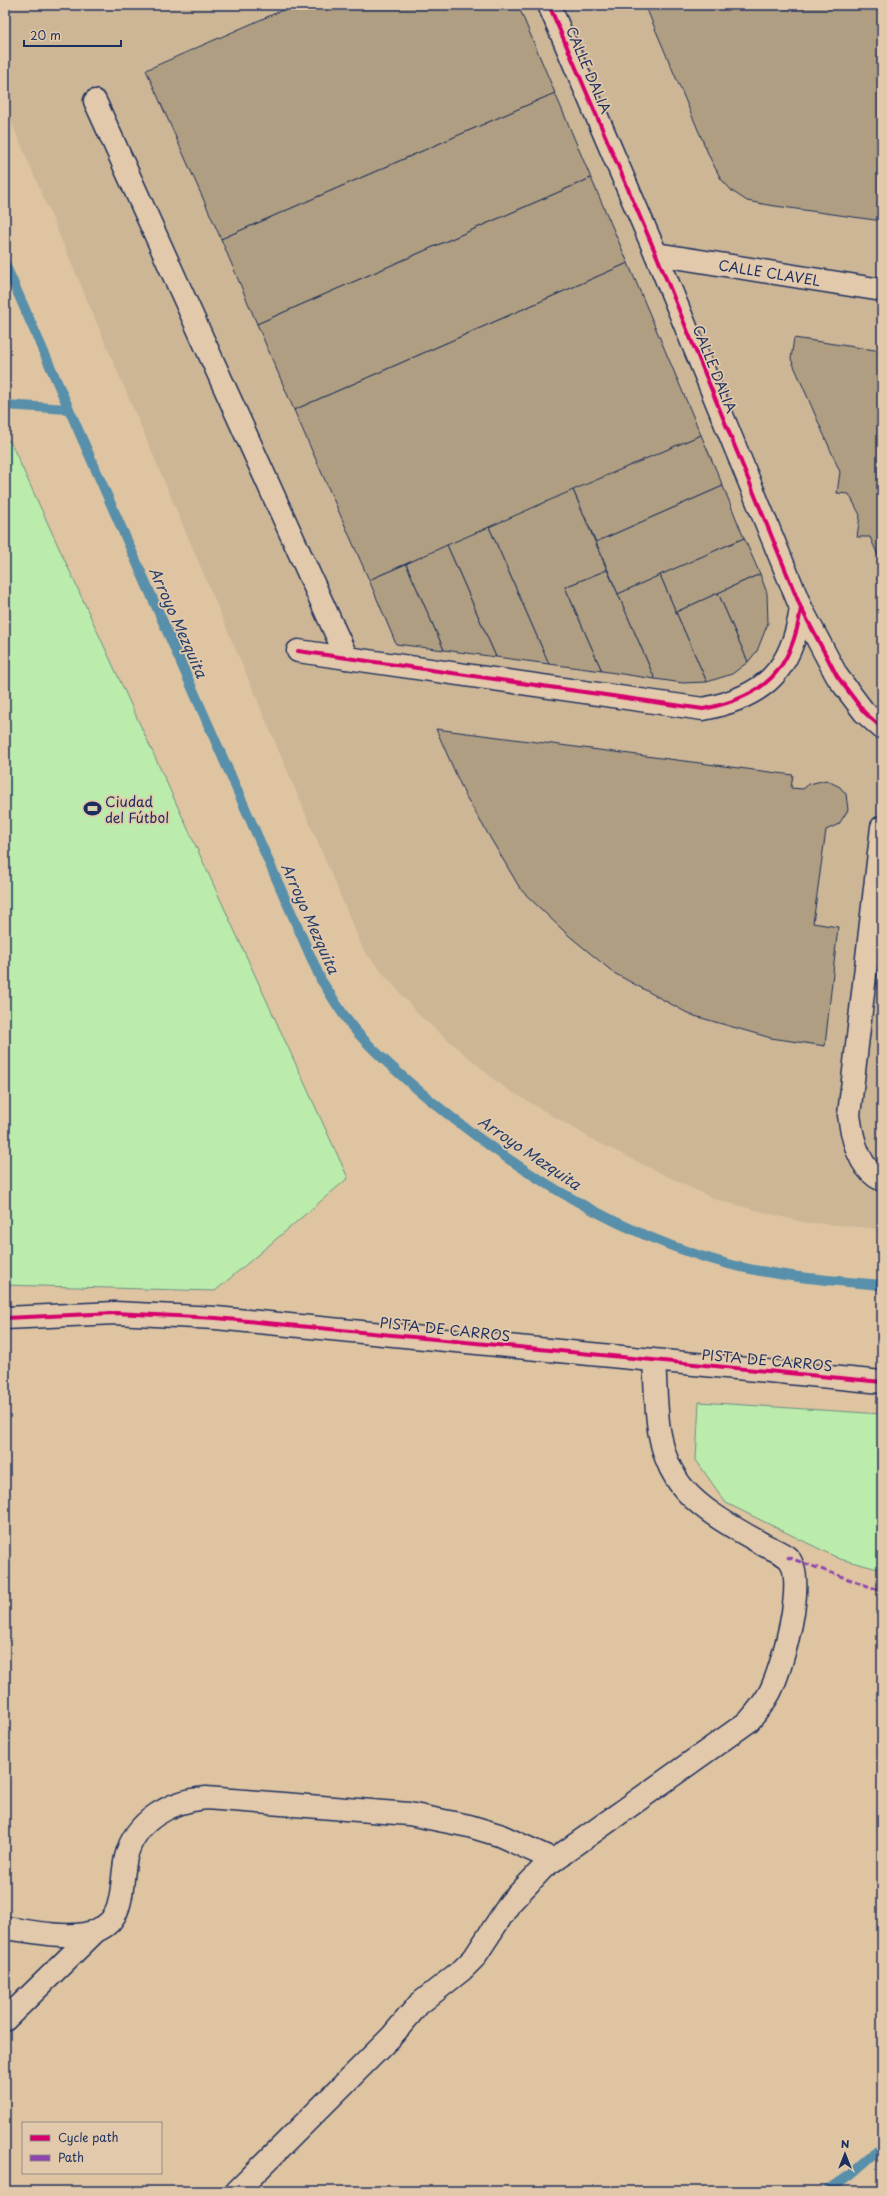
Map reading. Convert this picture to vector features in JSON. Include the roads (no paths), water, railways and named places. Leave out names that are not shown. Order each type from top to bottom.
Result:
[{"type":"street","name":"CALLE DALIA","points":[[550,5],[656,254],[801,608],[837,676],[864,712],[882,728]]},
{"type":"street","points":[[95,101],[347,658]]},
{"type":"street","name":"CALLE CLAVEL","points":[[656,254],[882,290]]},
{"type":"street","points":[[298,651],[703,709],[728,704],[752,694],[772,678],[788,658],[797,634],[801,608]]},
{"type":"street","points":[[882,827],[849,1115],[852,1140],[875,1177],[882,1180]]},
{"type":"street","name":"PISTA DE CARROS","points":[[5,1318],[116,1313],[216,1318],[882,1382]]},
{"type":"street","points":[[237,2191],[391,2037],[419,2004],[462,1970],[474,1958],[510,1903],[526,1884],[554,1860],[749,1721],[760,1709],[770,1691],[788,1642],[795,1578],[793,1566],[787,1557],[741,1532],[692,1497],[676,1480],[666,1461],[660,1436],[654,1361]]},
{"type":"street","points":[[5,2020],[98,1930],[109,1922],[117,1912],[121,1903],[126,1856],[142,1826],[171,1805],[188,1800],[206,1798],[409,1814],[469,1826],[498,1835],[554,1860]]},
{"type":"street","points":[[5,1928],[69,1935],[84,1934],[98,1930]]},
{"type":"waterway","name":"Arroyo Mezquita","points":[[5,264],[321,980],[341,1012],[355,1030],[404,1078],[468,1130],[537,1178],[610,1219],[648,1237],[688,1252],[728,1264],[785,1275],[882,1285]]},
{"type":"waterway","points":[[5,405],[68,409]]},
{"type":"waterway","points":[[827,2191],[849,2176],[882,2147]]},
{"type":"place","name":"Ciudad del Fútbol","points":[[92,809]]}]
